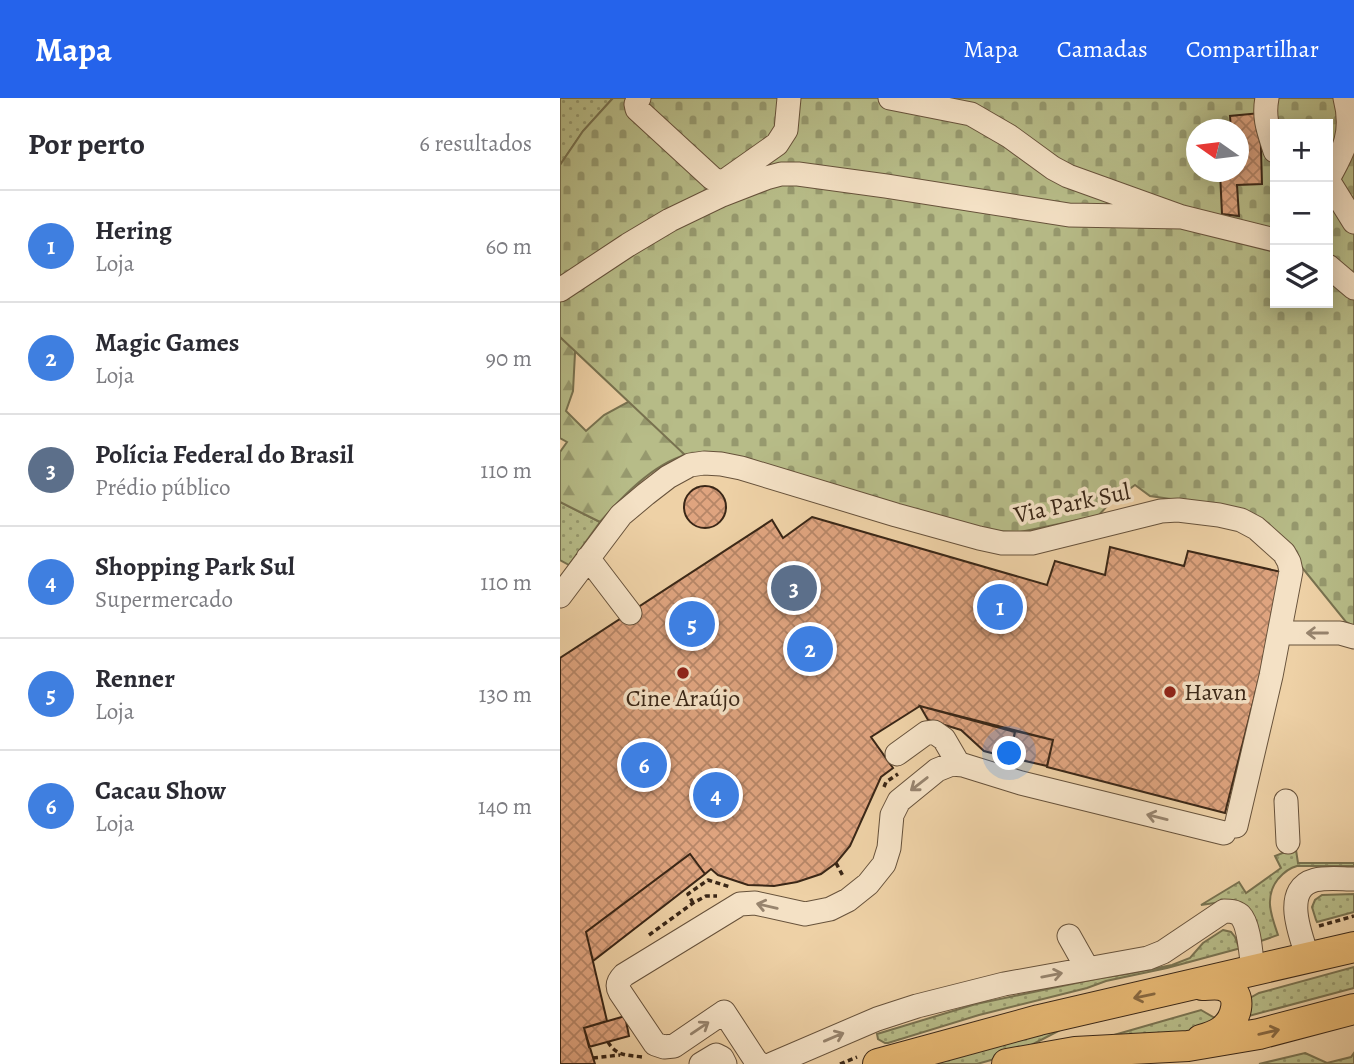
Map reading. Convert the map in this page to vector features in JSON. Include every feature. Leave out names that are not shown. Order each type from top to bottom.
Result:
[{"type":"main road","points":[[878,1064],[1039,1020],[1354,947]]},
{"type":"main road","points":[[1188,1046],[1221,1031],[1234,1017],[1236,1009],[1234,995],[1225,986],[1192,985]]},
{"type":"main road","points":[[1007,1064],[1075,1052],[1188,1046],[1259,1034],[1354,1009]]},
{"type":"street","points":[[639,98],[637,108],[719,182],[726,180],[777,144],[788,124],[789,98]]},
{"type":"street","points":[[890,98],[971,114],[1068,176],[1182,217],[1270,239]]},
{"type":"street","points":[[1267,98],[1266,123],[1270,135]]},
{"type":"street","points":[[1333,169],[1350,136],[1351,121],[1346,98]]},
{"type":"street","points":[[560,290],[670,220],[722,195],[781,174],[886,186],[1059,214],[1182,217]]},
{"type":"street","points":[[1332,182],[1354,222]]},
{"type":"street","points":[[1333,270],[1354,288]]},
{"type":"street","name":"Via Park Sul","points":[[560,596],[621,515],[677,472],[690,465],[704,463],[741,468],[908,519],[1002,543],[1032,543],[1161,511],[1188,511],[1232,518],[1249,524],[1287,557],[1291,576],[1280,633],[1230,830],[1021,783],[957,764]]},
{"type":"street","points":[[589,558],[630,613]]},
{"type":"street","points":[[1280,633],[1340,633],[1354,637]]},
{"type":"street","points":[[760,1064],[723,1012],[665,1055],[653,1042],[620,992],[618,985],[621,978],[740,904],[755,903],[805,914],[822,912],[844,903],[862,890],[884,864],[889,848],[892,815],[899,802],[937,770],[948,764],[957,764],[944,739],[933,732],[926,733],[897,754]]},
{"type":"street","points":[[1286,802],[1288,842]]},
{"type":"street","points":[[1307,958],[1296,921],[1297,899],[1306,884],[1318,876],[1354,872]]},
{"type":"street","points":[[1306,884],[1321,879],[1354,879]]},
{"type":"street","points":[[1306,884],[1354,888]]},
{"type":"street","points":[[772,1064],[877,1019],[917,1006],[1004,984],[1110,965],[1171,936],[1214,907],[1226,906],[1239,912],[1253,971]]},
{"type":"street","points":[[1069,936],[1110,965]]},
{"type":"street","points":[[701,1064],[716,1055],[722,1058],[725,1064]]},
{"type":"path","points":[[836,863],[844,878]]},
{"type":"path","points":[[693,903],[688,894],[709,880],[739,890]]},
{"type":"path","points":[[608,1042],[612,1049],[622,1055]]},
{"type":"path","points":[[593,1058],[665,1055]]},
{"type":"green space","points":[[560,98],[613,98],[583,131],[560,165]]},
{"type":"green space","points":[[613,98],[1354,98],[1354,626],[1346,622],[1296,560],[1239,509],[1150,496],[1135,485],[1109,504],[1098,516],[1020,532],[990,531],[699,454],[685,455],[560,337],[560,165],[583,131]]},
{"type":"green space","points":[[560,300],[592,306],[575,353],[573,391],[566,411],[586,431],[604,415],[661,384],[679,404],[685,455],[649,474],[600,522],[560,502],[560,452],[567,442],[560,438]]},
{"type":"green space","points":[[560,502],[600,522],[569,565],[560,560]]},
{"type":"green space","points":[[1296,850],[1298,863],[1354,863],[1354,866],[1297,866],[1282,874],[1270,899],[1278,935],[1255,943],[1221,902],[1201,905],[1239,882],[1246,893],[1281,868],[1275,856]]},
{"type":"green space","points":[[1354,894],[1354,912],[1317,922],[1312,907],[1315,900],[1322,895]]},
{"type":"green space","points":[[1223,930],[1231,932],[1241,948],[979,1015],[888,1043],[878,1039],[877,1034],[976,1004],[1172,965],[1190,958],[1203,943]]},
{"type":"green space","points":[[1354,967],[1354,988],[1245,1017],[1250,998],[1259,993]]},
{"type":"green space","points":[[1201,1010],[1220,1021],[1178,1035],[1107,1037]]},
{"type":"green space","points":[[1064,1028],[1016,1053],[977,1064],[915,1064]]},
{"type":"green space","points":[[1305,1053],[1327,1063],[1351,1057],[1354,1053],[1354,1064],[1259,1064]]},
{"type":"building","points":[[1260,113],[1262,184],[1237,185],[1239,216],[1222,214],[1220,182],[1249,182],[1249,119],[1230,119],[1230,116]]},
{"type":"building","points":[[705,486],[720,492],[726,507],[720,522],[705,528],[690,522],[684,507],[690,492]]},
{"type":"building","points":[[812,517],[1047,585],[1055,561],[1105,575],[1110,547],[1184,566],[1188,551],[1286,573],[1225,813],[1047,767],[1053,740],[920,706],[871,737],[893,768],[881,777],[850,846],[836,863],[821,874],[774,886],[748,885],[718,875],[711,869],[705,874],[690,854],[586,932],[607,1021],[584,1028],[595,1064],[560,1064],[560,658],[772,520],[783,538]]},
{"type":"building","points":[[920,706],[1015,732],[1012,747],[1001,744],[999,755],[984,751],[961,730],[928,720]]},
{"type":"building","points":[[1015,731],[1053,740],[1047,766],[999,755],[1001,744],[1012,747]]},
{"type":"building","points":[[690,854],[705,874],[593,961],[586,932]]},
{"type":"building","points":[[625,1016],[629,1036],[589,1047],[584,1028]]},
{"type":"place","name":"Polícia Federal do Brasil","points":[[794,588]]},
{"type":"place","name":"Hering","points":[[1000,607]]},
{"type":"place","name":"Renner","points":[[692,624]]},
{"type":"place","name":"Magic Games","points":[[810,649]]},
{"type":"place","name":"Cine Araújo","points":[[683,673]]},
{"type":"place","name":"Havan","points":[[1170,692]]},
{"type":"place","name":"Cacau Show","points":[[644,765]]},
{"type":"place","name":"Shopping Park Sul","points":[[716,795]]}]
